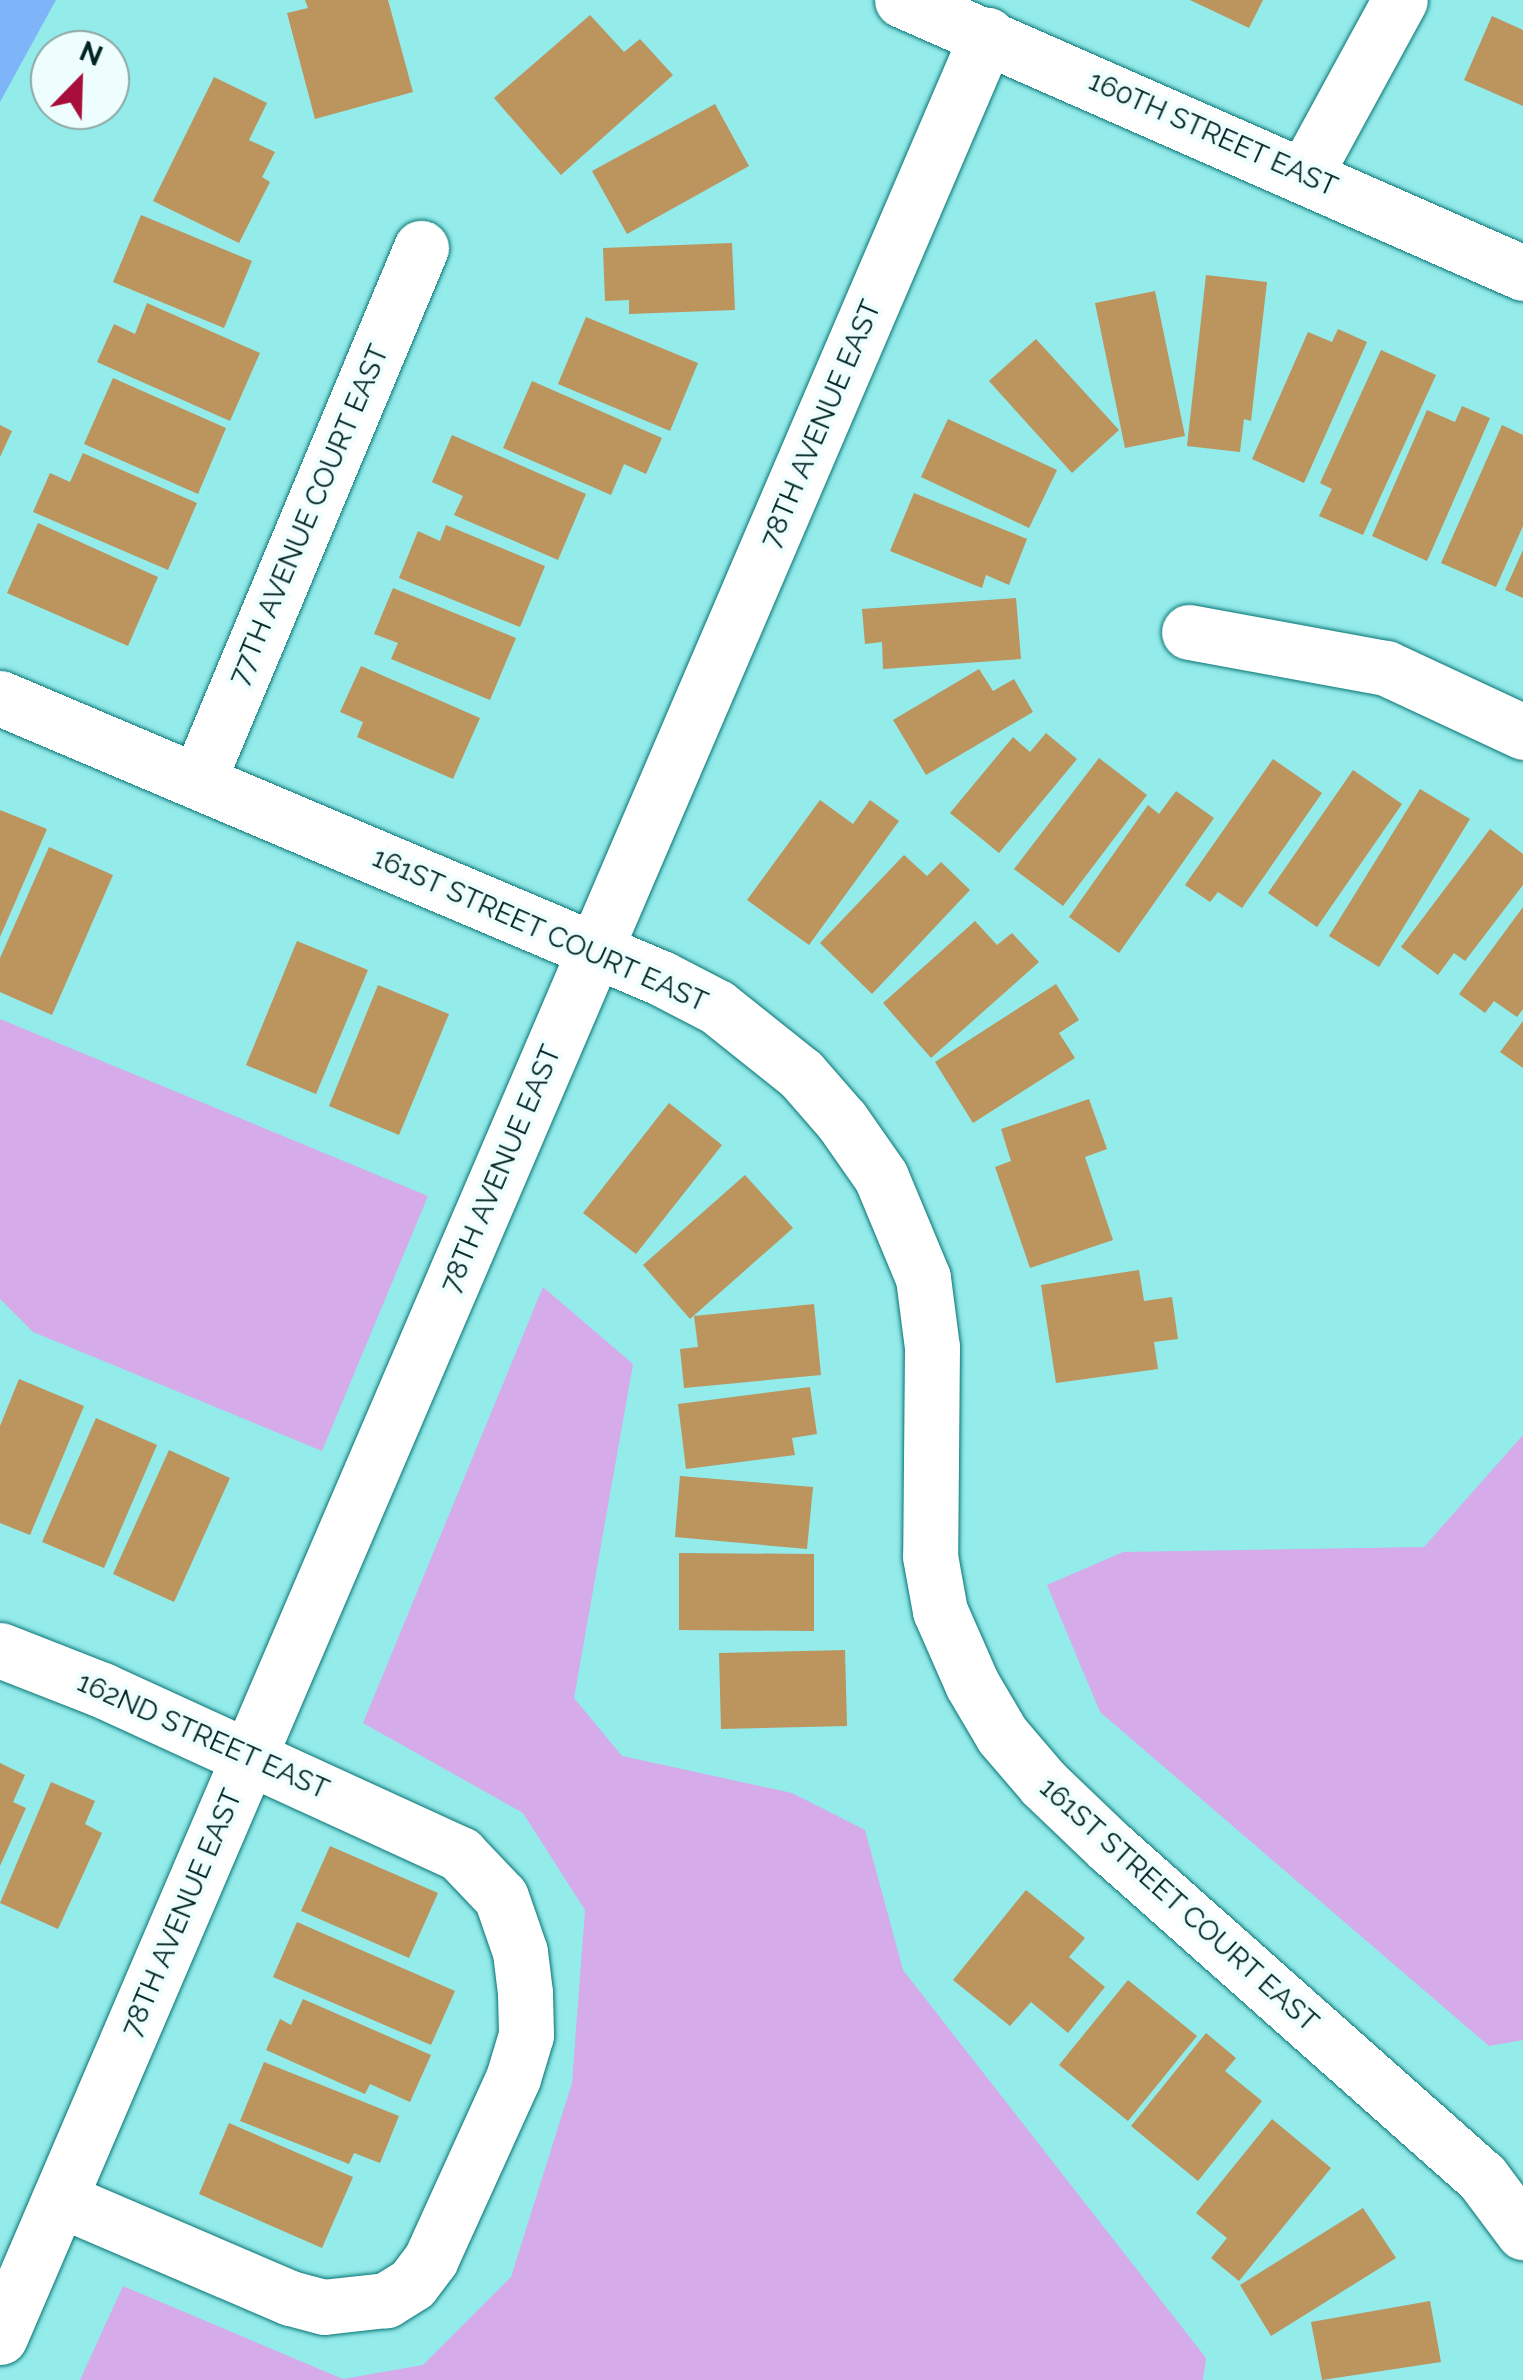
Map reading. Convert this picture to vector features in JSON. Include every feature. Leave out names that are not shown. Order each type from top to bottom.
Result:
[{"type":"street","name":"160TH STREET EAST","points":[[902,0],[994,18],[1306,174],[1523,273]]},
{"type":"street","points":[[1306,174],[1400,0]]},
{"type":"street","name":"78TH AVENUE EAST","points":[[0,2337],[994,18]]},
{"type":"street","name":"77TH AVENUE COURT EAST","points":[[198,782],[421,248]]},
{"type":"street","points":[[1190,632],[1386,668],[1523,732]]},
{"type":"street","name":"161ST STREET COURT EAST","points":[[0,698],[596,949],[717,1008],[764,1041],[842,1121],[881,1177],[923,1278],[932,1347],[930,1556],[940,1611],[972,1684],[1002,1735],[1044,1784],[1110,1847],[1482,2177],[1523,2232]]},
{"type":"street","name":"162ND STREET EAST","points":[[0,1650],[405,1826],[474,1864],[500,1897],[520,1952],[526,2035],[513,2078],[431,2259],[412,2284],[386,2300],[324,2307],[290,2298],[60,2198]]},
{"type":"shaded area","points":[[0,1019],[428,1196],[322,1451],[33,1332],[0,1299]]},
{"type":"shaded area","points":[[543,1287],[633,1364],[574,1698],[622,1756],[792,1793],[865,1830],[903,1970],[1206,2358],[1203,2380],[80,2380],[123,2286],[343,2379],[423,2365],[511,2277],[572,2083],[585,1910],[523,1813],[363,1723]]},
{"type":"shaded area","points":[[1523,1435],[1523,2040],[1489,2046],[1100,1712],[1047,1585],[1123,1552],[1424,1547]]},
{"type":"water","points":[[0,0],[56,0],[40,30],[30,30],[30,47],[0,102]]},
{"type":"building","points":[[305,0],[388,0],[413,92],[315,119],[287,13],[308,8]]},
{"type":"building","points":[[1190,0],[1263,0],[1249,28]]},
{"type":"building","points":[[590,15],[624,52],[640,39],[673,75],[561,175],[494,98]]},
{"type":"building","points":[[1492,16],[1523,30],[1523,106],[1464,80]]},
{"type":"building","points":[[214,77],[267,103],[249,140],[275,152],[262,177],[270,182],[239,243],[153,201]]},
{"type":"building","points":[[715,104],[749,166],[627,234],[592,171]]},
{"type":"building","points":[[141,215],[252,261],[224,328],[113,282]]},
{"type":"building","points":[[732,243],[735,310],[629,314],[629,300],[605,301],[603,248]]},
{"type":"building","points":[[1206,275],[1267,282],[1251,421],[1244,419],[1240,452],[1187,446]]},
{"type":"building","points":[[1155,291],[1185,436],[1125,448],[1095,303]]},
{"type":"building","points":[[147,303],[260,353],[230,421],[97,362],[114,324],[135,334]]},
{"type":"building","points":[[586,317],[698,363],[670,431],[558,384]]},
{"type":"building","points":[[1338,329],[1367,342],[1304,483],[1252,459],[1308,332],[1332,342]]},
{"type":"building","points":[[1036,339],[1119,430],[1072,473],[989,381]]},
{"type":"building","points":[[1381,350],[1436,375],[1363,535],[1319,516],[1332,489],[1320,483]]},
{"type":"building","points":[[113,378],[226,428],[198,494],[84,444]]},
{"type":"building","points":[[532,381],[662,438],[646,474],[624,464],[611,495],[503,448]]},
{"type":"building","points":[[1462,406],[1490,418],[1427,561],[1372,536],[1427,410],[1455,422]]},
{"type":"building","points":[[948,419],[1057,470],[1029,528],[921,477]]},
{"type":"building","points":[[0,425],[12,431],[0,457]]},
{"type":"building","points":[[1502,425],[1523,435],[1523,526],[1496,587],[1441,563]]},
{"type":"building","points":[[452,435],[586,494],[558,560],[454,515],[463,496],[432,482]]},
{"type":"building","points":[[83,453],[197,503],[168,570],[33,512],[50,473],[70,482]]},
{"type":"building","points":[[914,493],[1027,539],[1009,585],[986,575],[982,588],[890,551]]},
{"type":"building","points":[[38,523],[158,577],[128,646],[7,593]]},
{"type":"building","points":[[446,525],[545,566],[520,627],[399,578],[418,531],[440,541]]},
{"type":"building","points":[[1523,550],[1523,598],[1505,590]]},
{"type":"building","points":[[393,588],[516,638],[490,700],[391,659],[398,643],[374,634]]},
{"type":"building","points":[[1016,598],[1021,659],[883,669],[882,642],[865,644],[862,609]]},
{"type":"building","points":[[361,666],[480,718],[453,779],[357,737],[363,722],[340,712]]},
{"type":"building","points":[[979,669],[993,691],[1014,679],[1033,712],[926,775],[893,720]]},
{"type":"building","points":[[1046,733],[1077,759],[999,853],[950,813],[1013,737],[1030,752]]},
{"type":"building","points":[[1099,758],[1147,795],[1063,906],[1014,869]]},
{"type":"building","points":[[1273,759],[1322,793],[1242,908],[1218,892],[1210,902],[1185,885]]},
{"type":"building","points":[[1353,770],[1402,804],[1317,927],[1268,893]]},
{"type":"building","points":[[1420,789],[1470,819],[1379,967],[1329,936]]},
{"type":"building","points":[[1176,791],[1214,818],[1119,953],[1069,917],[1148,805],[1159,814]]},
{"type":"building","points":[[820,800],[853,824],[870,800],[899,821],[809,945],[747,900]]},
{"type":"building","points":[[0,810],[47,829],[0,937]]},
{"type":"building","points":[[1490,829],[1523,854],[1523,885],[1465,961],[1454,953],[1438,975],[1401,947]]},
{"type":"building","points":[[49,847],[113,875],[52,1015],[0,992],[0,958]]},
{"type":"building","points":[[904,855],[927,876],[941,862],[970,890],[872,994],[820,943]]},
{"type":"building","points":[[1523,907],[1523,1009],[1517,1017],[1494,1001],[1485,1013],[1459,994]]},
{"type":"building","points":[[975,921],[997,945],[1012,933],[1039,962],[931,1058],[883,1003]]},
{"type":"building","points":[[297,941],[368,970],[316,1094],[246,1065]]},
{"type":"building","points":[[1056,984],[1079,1020],[1059,1033],[1075,1058],[973,1123],[935,1062]]},
{"type":"building","points":[[378,985],[449,1014],[399,1135],[329,1106]]},
{"type":"building","points":[[1523,1021],[1523,1068],[1500,1052]]},
{"type":"building","points":[[1089,1099],[1107,1149],[1085,1157],[1113,1240],[1030,1268],[995,1167],[1011,1161],[1001,1129]]},
{"type":"building","points":[[669,1103],[722,1145],[636,1254],[583,1213]]},
{"type":"building","points":[[745,1175],[793,1228],[690,1319],[643,1265]]},
{"type":"building","points":[[1139,1270],[1144,1301],[1172,1297],[1178,1339],[1154,1342],[1158,1369],[1056,1383],[1041,1285]]},
{"type":"building","points":[[814,1304],[821,1375],[684,1388],[680,1349],[698,1347],[694,1316]]},
{"type":"building","points":[[19,1379],[84,1406],[30,1535],[0,1523],[0,1426]]},
{"type":"building","points":[[810,1387],[817,1434],[792,1438],[795,1455],[686,1469],[678,1404]]},
{"type":"building","points":[[96,1418],[157,1445],[104,1568],[42,1542]]},
{"type":"building","points":[[169,1450],[230,1478],[174,1602],[113,1574]]},
{"type":"building","points":[[680,1476],[813,1487],[807,1549],[675,1537]]},
{"type":"building","points":[[679,1553],[814,1554],[814,1631],[679,1630]]},
{"type":"building","points":[[845,1650],[847,1726],[721,1729],[719,1653]]},
{"type":"building","points":[[0,1763],[25,1775],[13,1802],[26,1808],[0,1866]]},
{"type":"building","points":[[51,1782],[95,1801],[85,1824],[102,1833],[58,1929],[0,1903]]},
{"type":"building","points":[[330,1846],[438,1893],[409,1958],[301,1911]]},
{"type":"building","points":[[1026,1890],[1085,1938],[1069,1957],[1105,1987],[1068,2033],[1031,2002],[1010,2026],[953,1980]]},
{"type":"building","points":[[297,1922],[455,1991],[431,2045],[273,1977]]},
{"type":"building","points":[[1128,1980],[1197,2036],[1128,2121],[1059,2065]]},
{"type":"building","points":[[303,1999],[431,2055],[410,2102],[370,2084],[365,2094],[266,2050],[280,2019],[291,2025]]},
{"type":"building","points":[[1206,2033],[1236,2058],[1225,2071],[1262,2101],[1198,2181],[1131,2126]]},
{"type":"building","points":[[264,2062],[399,2116],[380,2163],[354,2153],[349,2164],[240,2121]]},
{"type":"building","points":[[1272,2119],[1331,2168],[1239,2281],[1211,2258],[1227,2238],[1196,2213]]},
{"type":"building","points":[[229,2123],[353,2177],[322,2248],[199,2194]]},
{"type":"building","points":[[1363,2208],[1396,2258],[1271,2336],[1240,2285]]},
{"type":"building","points":[[1430,2301],[1441,2362],[1322,2380],[1311,2322]]}]
